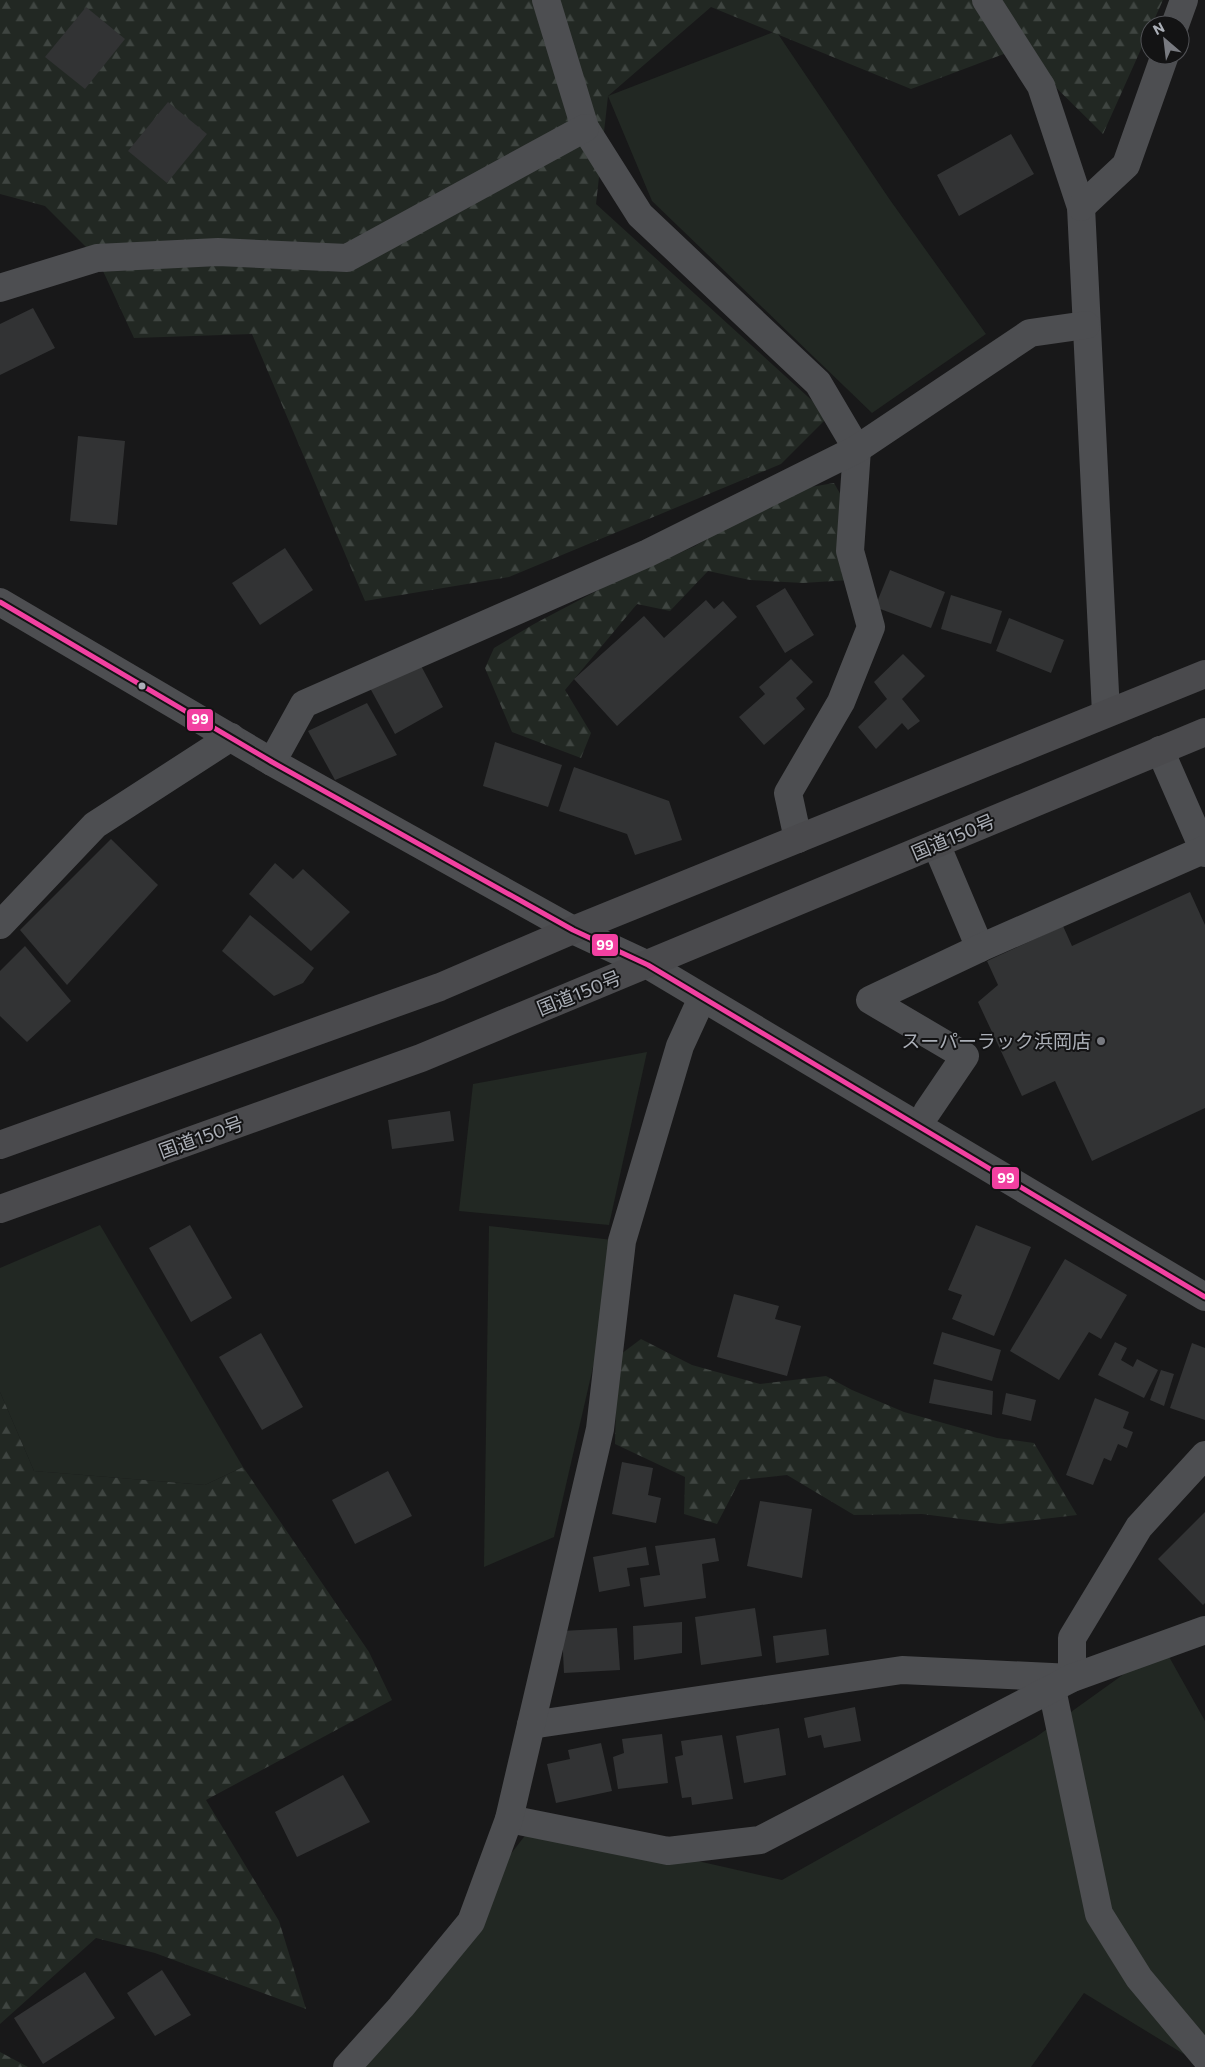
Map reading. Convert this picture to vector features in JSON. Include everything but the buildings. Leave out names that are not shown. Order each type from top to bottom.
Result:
[{"type":"highway","points":[[0,1145],[440,987],[573,930],[1205,674]]},
{"type":"highway","name":"国道150号","points":[[0,1209],[421,1058],[1205,732]]},
{"type":"street","points":[[546,0],[585,128],[640,215],[818,383],[857,449],[850,551],[871,627],[842,702],[788,794],[798,839]]},
{"type":"street","points":[[986,0],[1041,86],[1081,207],[1106,713]]},
{"type":"street","points":[[1179,15],[1184,0]]},
{"type":"street","points":[[1081,207],[1126,165],[1161,65]]},
{"type":"street","points":[[0,288],[97,258],[218,252],[347,258],[585,128]]},
{"type":"street","points":[[272,762],[304,704],[648,553],[857,449],[1030,333],[1086,325]]},
{"type":"street","points":[[0,602],[272,762],[573,930],[648,965],[1205,1297]]},
{"type":"street","points":[[0,925],[95,826],[231,737]]},
{"type":"street","points":[[927,1112],[965,1056],[870,1000],[980,948],[1204,852],[1160,750]]},
{"type":"street","points":[[936,844],[980,948]]},
{"type":"street","points":[[348,2067],[401,2007],[471,1922],[509,1819],[600,1429],[622,1241],[680,1046],[702,998]]},
{"type":"street","points":[[1205,1455],[1139,1526],[1072,1638],[1062,1684],[1099,1914],[1138,1978],[1205,2057]]},
{"type":"street","points":[[509,1819],[668,1851],[760,1840],[1062,1684],[1205,1630]]},
{"type":"street","points":[[531,1725],[902,1670],[1062,1684]]},
{"type":"green space","points":[[0,0],[1163,0],[1156,15],[1140,15],[1140,51],[1103,134],[1017,49],[911,89],[711,7],[608,96],[596,204],[829,416],[781,464],[509,577],[365,601],[252,334],[134,338],[97,258],[45,206],[0,194]]},
{"type":"green space","points":[[776,31],[890,200],[986,334],[872,413],[652,201],[608,96]]},
{"type":"green space","points":[[834,483],[846,504],[850,580],[803,583],[750,580],[708,571],[670,611],[637,604],[565,690],[591,733],[581,758],[512,732],[485,668],[494,648],[534,624],[604,587],[695,546],[758,508],[799,489]]},
{"type":"green space","points":[[647,1052],[609,1225],[459,1211],[473,1084]]},
{"type":"green space","points":[[100,1225],[243,1467],[205,1485],[34,1471],[0,1392],[0,1268]]},
{"type":"green space","points":[[489,1226],[622,1241],[554,1537],[484,1567]]},
{"type":"green space","points":[[641,1339],[692,1365],[760,1384],[826,1376],[852,1390],[904,1412],[997,1438],[1034,1443],[1077,1515],[1000,1524],[922,1514],[854,1515],[787,1475],[740,1480],[717,1524],[684,1514],[685,1477],[615,1444],[617,1357]]},
{"type":"green space","points":[[0,1392],[34,1471],[205,1485],[243,1467],[369,1652],[392,1700],[206,1800],[279,1921],[306,2009],[155,1953],[96,1938],[0,2024]]},
{"type":"green space","points":[[1163,1646],[1205,1721],[1205,2067],[1084,1993],[1031,2067],[345,2067],[534,1824],[782,1880],[1036,1737]]},
{"type":"green space","points":[[0,2052],[28,2067],[0,2067]]},
{"type":"transit line","name":"99","points":[[0,602],[272,762],[573,930],[648,965],[1205,1297]]},
{"type":"place","name":"スーパーラック浜岡店","points":[[1101,1041]]}]
